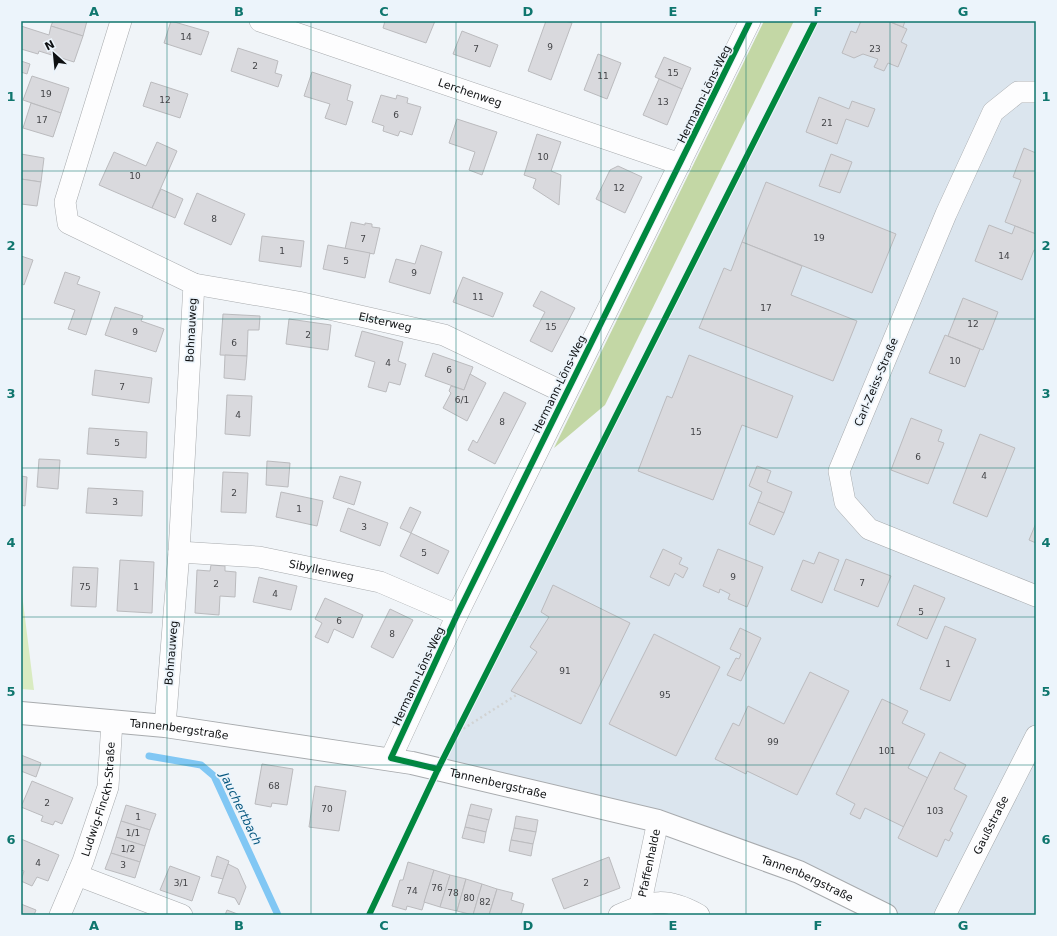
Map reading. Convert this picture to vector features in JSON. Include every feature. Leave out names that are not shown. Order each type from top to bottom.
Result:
[{"type":"street","name":"Bohnauweg","points":[[121,21],[65,202],[68,223],[194,284],[179,552],[165,726]]},
{"type":"street","name":"Lerchenweg","points":[[260,21],[680,164]]},
{"type":"street","name":"Hermann-Löns-Weg","points":[[391,758],[457,615],[750,21]]},
{"type":"street","name":"Carl-Zeiss-Straße","points":[[1036,92],[1018,92],[993,112],[946,214],[839,471],[845,502],[869,529],[1036,596]]},
{"type":"street","name":"Elsterweg","points":[[194,284],[298,302],[444,335],[566,393]]},
{"type":"street","name":"Sibyllenweg","points":[[179,552],[259,557],[380,582],[457,615]]},
{"type":"street","name":"Tannenbergstraße","points":[[21,713],[165,726],[391,758],[658,822],[799,872],[886,915]]},
{"type":"street","name":"Ludwig-Finckh-Straße","points":[[60,915],[77,875],[108,787],[112,721]]},
{"type":"street","name":"Gaußstraße","points":[[945,915],[1036,736]]},
{"type":"street","name":"Pfaffenhalde","points":[[619,915],[640,906],[658,822]]},
{"type":"street","points":[[77,875],[182,915]]},
{"type":"street","points":[[640,906],[660,902],[682,906],[699,915]]},
{"type":"path","points":[[455,734],[518,694]]},
{"type":"shaded area","points":[[815,21],[1036,21],[1036,915],[886,915],[799,872],[438,769]]},
{"type":"green space","points":[[764,21],[794,21],[605,405],[554,448]]},
{"type":"green space","points":[[21,586],[34,690],[21,689]]},
{"type":"building","points":[[53,21],[87,21],[83,36],[51,26]]},
{"type":"building","points":[[171,21],[209,32],[201,55],[164,43]]},
{"type":"building","points":[[385,21],[435,21],[426,43],[383,28]]},
{"type":"building","points":[[546,21],[565,21],[572,23],[551,80],[528,71]]},
{"type":"building","points":[[861,21],[888,21],[907,29],[901,42],[907,45],[898,67],[888,63],[884,71],[874,67],[878,59],[863,54],[854,58],[842,53],[851,31],[856,33]]},
{"type":"building","points":[[888,21],[905,21],[903,27]]},
{"type":"building","points":[[21,26],[49,35],[51,26],[83,36],[74,62],[39,51],[38,54],[21,49]]},
{"type":"building","points":[[462,31],[498,45],[490,67],[453,54]]},
{"type":"building","points":[[238,48],[278,61],[275,73],[282,75],[278,87],[231,71]]},
{"type":"building","points":[[598,54],[621,63],[607,99],[584,90]]},
{"type":"building","points":[[664,57],[691,68],[682,89],[655,77]]},
{"type":"building","points":[[21,61],[30,64],[27,74],[21,72]]},
{"type":"building","points":[[312,72],[351,85],[347,100],[353,102],[346,125],[325,118],[330,104],[304,96]]},
{"type":"building","points":[[32,76],[69,88],[61,113],[23,100]]},
{"type":"building","points":[[659,79],[682,89],[667,125],[643,115]]},
{"type":"building","points":[[151,82],[188,94],[180,118],[143,106]]},
{"type":"building","points":[[381,95],[396,99],[397,95],[408,98],[407,103],[421,107],[412,135],[400,131],[398,136],[383,131],[384,126],[372,122]]},
{"type":"building","points":[[819,97],[849,109],[852,101],[875,109],[868,127],[846,119],[837,144],[806,132]]},
{"type":"building","points":[[31,103],[61,113],[53,137],[23,128]]},
{"type":"building","points":[[457,119],[497,132],[482,175],[469,170],[475,152],[449,143]]},
{"type":"building","points":[[537,134],[561,142],[551,171],[561,175],[559,205],[533,188],[536,179],[524,175]]},
{"type":"building","points":[[157,142],[177,151],[152,208],[99,185],[114,152],[146,166]]},
{"type":"building","points":[[1024,148],[1036,153],[1036,234],[1005,222],[1021,180],[1013,177]]},
{"type":"building","points":[[21,154],[44,158],[41,182],[21,179]]},
{"type":"building","points":[[831,154],[852,162],[840,193],[819,186]]},
{"type":"building","points":[[618,166],[642,177],[625,213],[596,199],[610,170]]},
{"type":"building","points":[[21,179],[41,182],[37,206],[21,204]]},
{"type":"building","points":[[766,182],[896,234],[872,293],[742,242]]},
{"type":"building","points":[[161,189],[183,199],[175,218],[152,208]]},
{"type":"building","points":[[197,193],[245,214],[231,245],[184,224]]},
{"type":"building","points":[[351,222],[365,225],[365,223],[372,224],[372,227],[380,228],[374,254],[345,249]]},
{"type":"building","points":[[989,225],[1012,234],[1015,226],[1036,234],[1036,250],[1034,250],[1022,280],[975,261]]},
{"type":"building","points":[[262,236],[304,241],[301,267],[259,261]]},
{"type":"building","points":[[742,242],[802,266],[791,295],[857,321],[833,381],[699,328],[724,268],[731,271]]},
{"type":"building","points":[[328,245],[370,253],[365,278],[323,269]]},
{"type":"building","points":[[421,245],[442,252],[430,294],[389,282],[396,259],[415,264]]},
{"type":"building","points":[[21,256],[33,260],[24,285],[21,283]]},
{"type":"building","points":[[65,272],[80,277],[77,284],[100,292],[86,335],[68,329],[75,310],[54,303]]},
{"type":"building","points":[[463,277],[503,293],[493,317],[453,302]]},
{"type":"building","points":[[541,291],[575,308],[552,352],[530,341],[545,312],[533,306]]},
{"type":"building","points":[[963,298],[998,312],[983,350],[948,336]]},
{"type":"building","points":[[115,307],[143,316],[141,321],[164,329],[156,352],[105,335]]},
{"type":"building","points":[[223,314],[260,316],[259,330],[248,330],[247,356],[220,355]]},
{"type":"building","points":[[289,319],[331,325],[328,350],[286,344]]},
{"type":"building","points":[[362,331],[403,342],[398,361],[406,364],[400,385],[389,382],[386,392],[368,387],[375,362],[355,356]]},
{"type":"building","points":[[945,335],[980,349],[965,387],[929,373]]},
{"type":"building","points":[[433,353],[473,367],[464,390],[425,376]]},
{"type":"building","points":[[225,355],[247,356],[245,380],[224,378]]},
{"type":"building","points":[[689,355],[793,396],[777,438],[742,425],[713,500],[638,471],[667,396],[672,398]]},
{"type":"building","points":[[95,370],[152,378],[149,403],[92,395]]},
{"type":"building","points":[[470,374],[486,383],[467,421],[443,408],[451,393],[449,391],[451,386],[464,390]]},
{"type":"building","points":[[504,392],[526,403],[495,464],[468,450],[473,440],[477,443]]},
{"type":"building","points":[[227,395],[252,396],[250,436],[225,434]]},
{"type":"building","points":[[911,418],[942,430],[938,441],[944,443],[928,484],[891,470]]},
{"type":"building","points":[[89,428],[147,432],[146,458],[87,454]]},
{"type":"building","points":[[980,434],[1015,448],[987,517],[953,503]]},
{"type":"building","points":[[39,459],[60,460],[58,489],[37,487]]},
{"type":"building","points":[[267,461],[290,463],[288,487],[266,485]]},
{"type":"building","points":[[757,466],[771,471],[767,482],[792,492],[784,513],[758,502],[762,492],[749,486]]},
{"type":"building","points":[[223,472],[248,473],[246,513],[221,512]]},
{"type":"building","points":[[21,476],[27,477],[25,506],[21,505]]},
{"type":"building","points":[[340,476],[361,482],[354,505],[333,498]]},
{"type":"building","points":[[88,488],[143,491],[142,516],[86,513]]},
{"type":"building","points":[[281,492],[323,501],[317,526],[276,517]]},
{"type":"building","points":[[758,502],[784,513],[774,535],[749,524]]},
{"type":"building","points":[[410,507],[421,512],[411,533],[400,528]]},
{"type":"building","points":[[348,508],[388,523],[380,546],[340,531]]},
{"type":"building","points":[[1036,523],[1036,543],[1029,540]]},
{"type":"building","points":[[411,533],[449,551],[438,574],[400,556]]},
{"type":"building","points":[[663,549],[682,558],[679,564],[688,568],[683,578],[675,573],[669,586],[650,577]]},
{"type":"building","points":[[718,549],[763,567],[747,607],[728,599],[730,594],[720,589],[719,593],[703,586]]},
{"type":"building","points":[[819,552],[839,560],[822,603],[791,590],[803,560],[814,564]]},
{"type":"building","points":[[846,559],[891,576],[878,607],[834,590]]},
{"type":"building","points":[[120,560],[154,562],[152,613],[117,611]]},
{"type":"building","points":[[211,565],[225,566],[225,571],[236,572],[235,597],[220,596],[219,615],[195,613],[197,570],[210,571]]},
{"type":"building","points":[[73,567],[98,568],[96,607],[71,606]]},
{"type":"building","points":[[259,577],[297,586],[291,610],[253,602]]},
{"type":"building","points":[[553,585],[630,623],[581,724],[511,691],[537,652],[530,647],[549,617],[541,612]]},
{"type":"building","points":[[914,585],[945,598],[927,639],[897,625]]},
{"type":"building","points":[[325,598],[363,615],[353,638],[334,629],[328,643],[315,637],[322,623],[315,619]]},
{"type":"building","points":[[390,609],[413,620],[393,658],[371,647]]},
{"type":"building","points":[[945,626],[976,639],[950,701],[920,689]]},
{"type":"building","points":[[740,628],[761,638],[741,681],[727,675],[736,658],[739,659],[741,654],[730,649]]},
{"type":"building","points":[[654,634],[720,667],[676,756],[609,724]]},
{"type":"building","points":[[810,672],[849,691],[797,795],[747,771],[746,774],[715,759],[733,723],[739,726],[748,706],[784,724]]},
{"type":"building","points":[[882,699],[908,711],[902,723],[925,734],[908,768],[928,778],[904,827],[865,808],[860,819],[850,814],[855,804],[836,794]]},
{"type":"building","points":[[940,752],[966,765],[954,789],[967,796],[950,831],[953,833],[949,841],[945,839],[937,857],[898,838]]},
{"type":"building","points":[[21,755],[41,763],[36,777],[21,771]]},
{"type":"building","points":[[262,764],[293,769],[287,805],[272,803],[271,807],[255,804]]},
{"type":"building","points":[[32,781],[73,798],[62,824],[55,821],[53,825],[41,821],[43,816],[21,807]]},
{"type":"building","points":[[315,786],[346,791],[339,831],[309,827]]},
{"type":"building","points":[[471,804],[492,809],[489,820],[468,815]]},
{"type":"building","points":[[126,805],[156,814],[150,830],[121,821]]},
{"type":"building","points":[[468,815],[489,820],[486,832],[465,827]]},
{"type":"building","points":[[516,816],[538,820],[536,832],[514,828]]},
{"type":"building","points":[[121,821],[150,830],[145,846],[116,837]]},
{"type":"building","points":[[465,827],[486,832],[484,843],[462,838]]},
{"type":"building","points":[[514,828],[536,832],[533,844],[511,840]]},
{"type":"building","points":[[116,837],[145,846],[140,862],[111,853]]},
{"type":"building","points":[[21,839],[59,855],[48,881],[37,877],[32,886],[21,881],[24,871],[21,870]]},
{"type":"building","points":[[511,840],[533,844],[531,856],[509,851]]},
{"type":"building","points":[[111,853],[140,862],[135,878],[105,869]]},
{"type":"building","points":[[217,856],[229,861],[223,879],[211,876]]},
{"type":"building","points":[[609,857],[620,888],[564,909],[552,879]]},
{"type":"building","points":[[408,862],[434,870],[422,910],[407,906],[406,910],[392,906],[400,880],[403,880]]},
{"type":"building","points":[[228,864],[238,869],[246,887],[239,905],[235,898],[218,893]]},
{"type":"building","points":[[170,866],[200,877],[192,901],[160,890]]},
{"type":"building","points":[[434,870],[450,875],[440,907],[424,902]]},
{"type":"building","points":[[450,875],[466,879],[457,911],[440,907]]},
{"type":"building","points":[[466,879],[482,884],[473,915],[457,911]]},
{"type":"building","points":[[482,884],[497,889],[489,915],[473,915]]},
{"type":"building","points":[[497,889],[513,893],[511,900],[524,904],[521,915],[489,915]]},
{"type":"building","points":[[21,904],[36,910],[34,915],[21,915]]},
{"type":"building","points":[[227,910],[240,915],[225,915]]},
{"type":"waterway","name":"Jauchertbach","points":[[149,756],[201,765],[214,776],[278,915]]},
{"type":"cycle path","points":[[438,769],[391,758],[457,615],[750,21]]},
{"type":"cycle path","points":[[369,915],[438,769],[815,21]]}]
